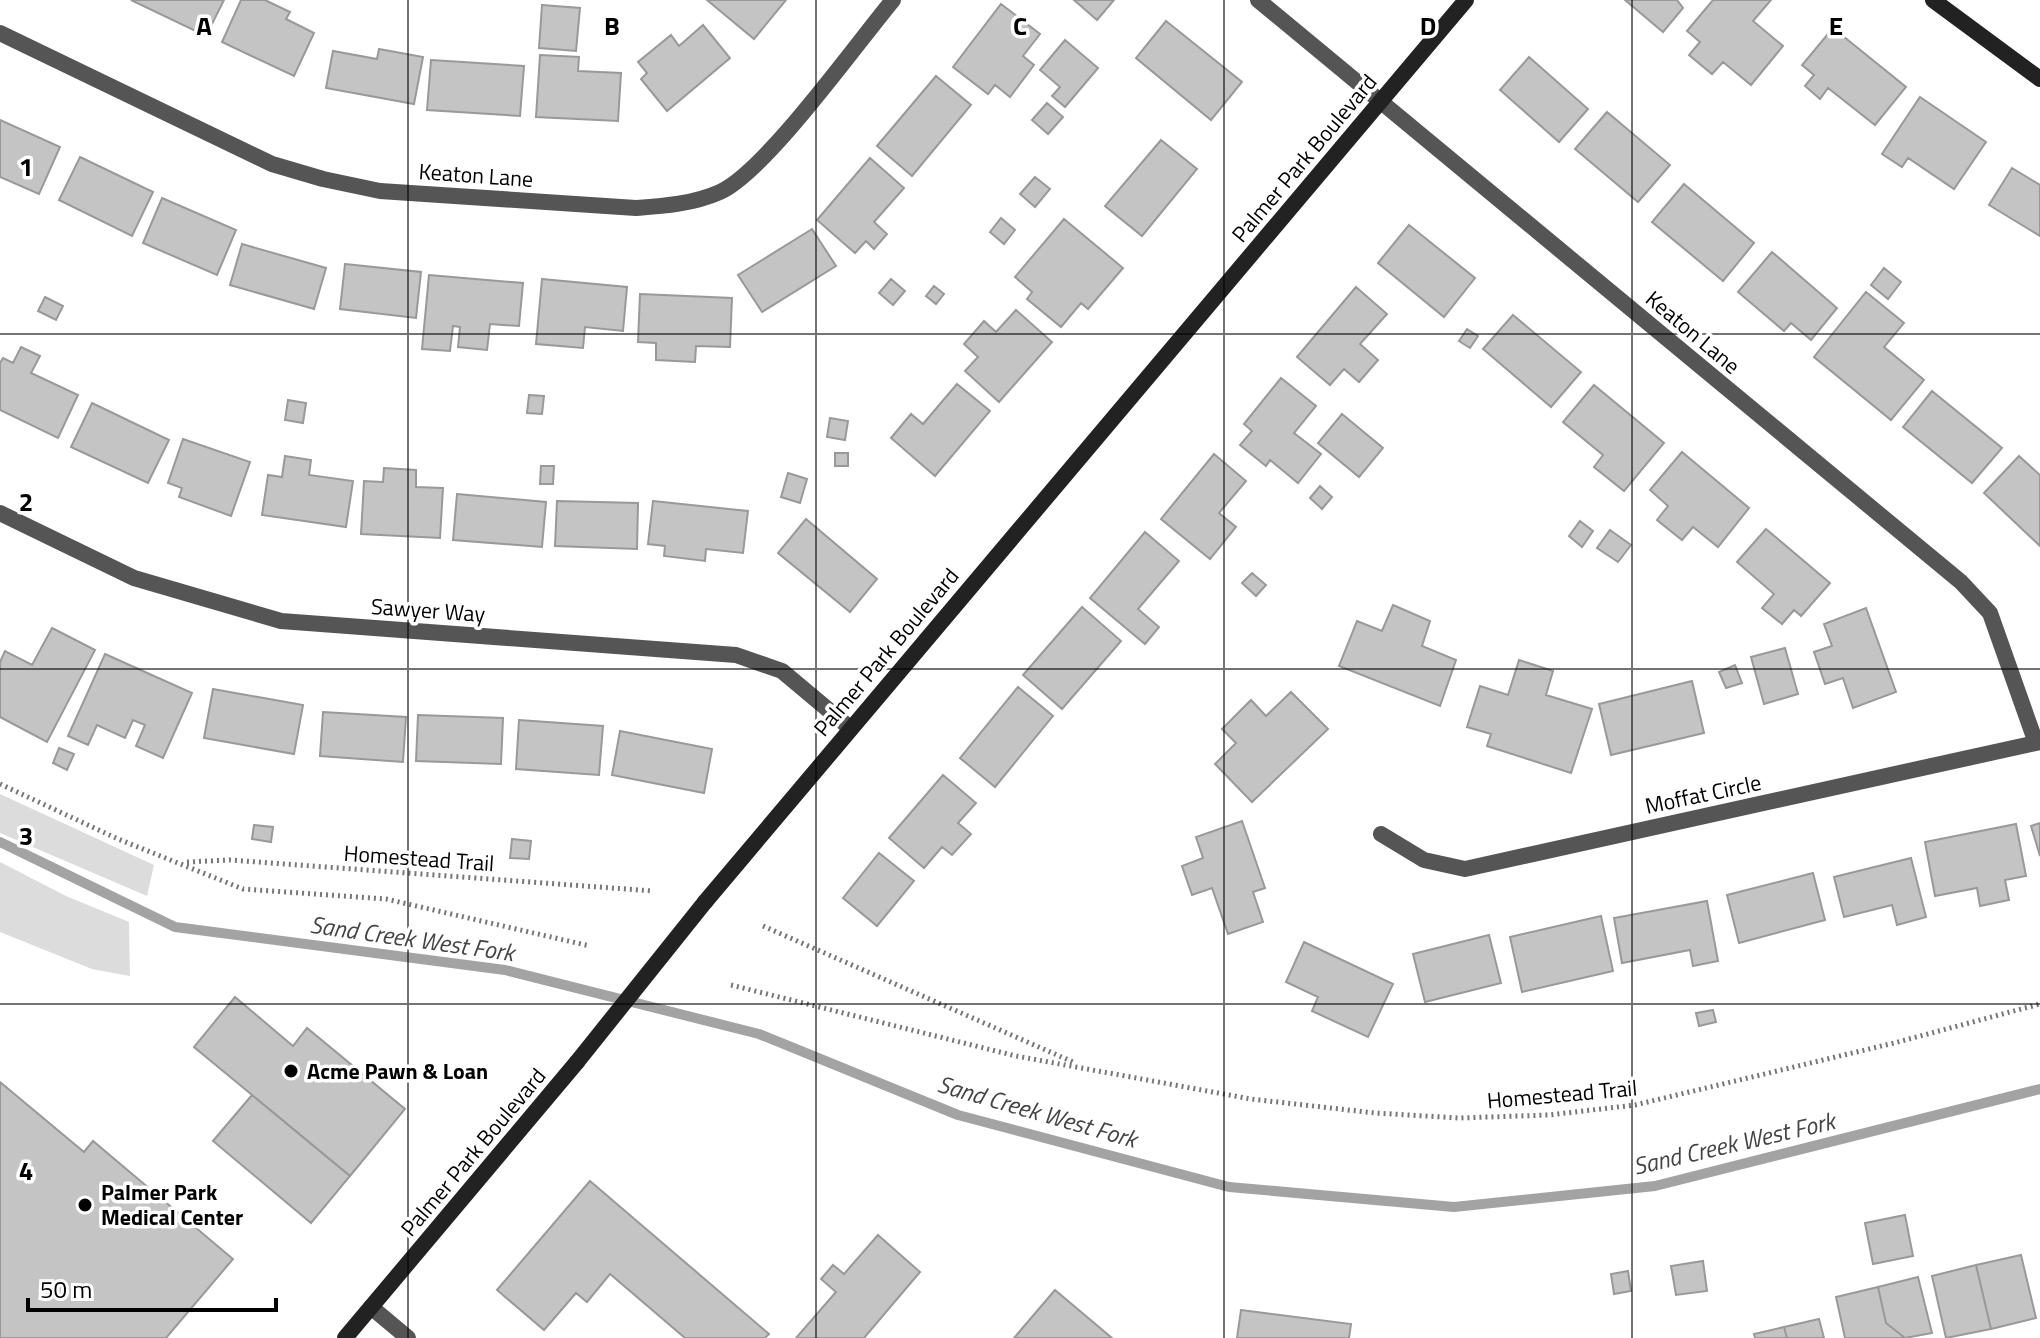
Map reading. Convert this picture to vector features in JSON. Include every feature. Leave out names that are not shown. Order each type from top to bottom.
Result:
[{"type":"main road","name":"Palmer Park Boulevard","points":[[345,1338],[577,1062],[850,728],[1466,0]]},
{"type":"main road","points":[[1933,0],[2040,79]]},
{"type":"street","name":"Keaton Lane","points":[[0,33],[272,164],[323,179],[380,191],[636,208],[676,206],[722,192],[766,154],[893,0]]},
{"type":"street","name":"Keaton Lane","points":[[1258,0],[1961,582],[1990,613],[2038,742]]},
{"type":"street","name":"Sawyer Way","points":[[0,513],[134,578],[281,621],[736,655],[782,671],[850,728]]},
{"type":"street","name":"Moffat Circle","points":[[1381,834],[1424,860],[1465,869],[2038,742]]},
{"type":"street","points":[[371,1307],[408,1338]]},
{"type":"path","name":"Homestead Trail","points":[[0,784],[118,839],[182,862],[243,889],[386,899],[590,946]]},
{"type":"path","name":"Homestead Trail","points":[[182,862],[230,860],[653,891]]},
{"type":"path","name":"Homestead Trail","points":[[763,926],[1080,1065]]},
{"type":"path","name":"Homestead Trail","points":[[731,985],[1016,1056],[1080,1065],[1251,1099],[1375,1113],[1459,1118],[1549,1115],[1635,1105],[1894,1043],[2040,1004]]},
{"type":"shaded area","points":[[0,794],[154,865],[147,896],[0,833]]},
{"type":"shaded area","points":[[0,862],[66,896],[129,922],[130,976],[92,969],[0,932]]},
{"type":"building","points":[[131,0],[224,0],[206,36]]},
{"type":"building","points":[[241,0],[265,0],[290,12],[286,19],[314,33],[294,76],[222,42]]},
{"type":"building","points":[[707,0],[786,0],[754,39]]},
{"type":"building","points":[[1074,0],[1114,0],[1097,20]]},
{"type":"building","points":[[1625,0],[1677,0],[1683,8],[1663,32]]},
{"type":"building","points":[[1713,0],[1771,0],[1753,21],[1783,46],[1751,85],[1723,62],[1712,74],[1689,55],[1700,42],[1687,31]]},
{"type":"building","points":[[1001,4],[1040,34],[1023,56],[1034,65],[1010,97],[995,85],[988,94],[953,67]]},
{"type":"building","points":[[542,5],[580,8],[576,51],[539,48]]},
{"type":"building","points":[[1166,21],[1242,82],[1211,120],[1136,58]]},
{"type":"building","points":[[703,25],[730,58],[667,111],[641,79],[647,73],[638,62],[671,35],[679,46]]},
{"type":"building","points":[[1833,28],[1906,87],[1875,125],[1828,88],[1820,99],[1805,86],[1814,75],[1802,65]]},
{"type":"building","points":[[1065,40],[1098,68],[1065,107],[1052,96],[1060,87],[1040,70]]},
{"type":"building","points":[[379,49],[423,57],[414,104],[326,88],[333,51],[377,59]]},
{"type":"building","points":[[540,55],[579,57],[578,71],[621,73],[618,121],[536,117]]},
{"type":"building","points":[[1529,57],[1588,109],[1559,142],[1500,90]]},
{"type":"building","points":[[431,60],[524,66],[520,116],[427,110]]},
{"type":"building","points":[[936,76],[971,105],[912,176],[877,146]]},
{"type":"building","points":[[1920,97],[1986,142],[1954,189],[1908,158],[1902,167],[1882,154]]},
{"type":"building","points":[[1047,103],[1063,117],[1048,134],[1032,120]]},
{"type":"building","points":[[1607,112],[1670,165],[1638,202],[1575,149]]},
{"type":"building","points":[[0,120],[60,147],[39,194],[0,177]]},
{"type":"building","points":[[1161,140],[1197,169],[1142,236],[1105,206]]},
{"type":"building","points":[[80,157],[153,192],[132,236],[59,200]]},
{"type":"building","points":[[870,158],[904,188],[874,222],[887,234],[874,249],[866,241],[855,253],[817,220]]},
{"type":"building","points":[[2012,168],[2040,185],[2040,236],[1989,205]]},
{"type":"building","points":[[1035,177],[1050,189],[1035,207],[1020,194]]},
{"type":"building","points":[[1684,184],[1754,243],[1723,281],[1652,222]]},
{"type":"building","points":[[162,198],[236,230],[217,275],[143,243]]},
{"type":"building","points":[[1001,218],[1015,230],[1004,244],[990,232]]},
{"type":"building","points":[[1064,219],[1123,268],[1088,309],[1081,303],[1061,327],[1027,299],[1032,292],[1015,277]]},
{"type":"building","points":[[1409,225],[1475,278],[1444,317],[1378,263]]},
{"type":"building","points":[[812,229],[836,266],[762,312],[738,275]]},
{"type":"building","points":[[242,244],[326,268],[314,309],[230,285]]},
{"type":"building","points":[[1772,252],[1837,308],[1811,340],[1791,323],[1784,331],[1738,292]]},
{"type":"building","points":[[345,264],[421,272],[416,318],[340,309]]},
{"type":"building","points":[[1884,268],[1901,282],[1888,299],[1871,285]]},
{"type":"building","points":[[429,275],[523,283],[519,326],[490,324],[487,350],[458,347],[460,327],[453,326],[450,351],[422,349]]},
{"type":"building","points":[[542,279],[627,287],[623,331],[585,327],[583,348],[536,344]]},
{"type":"building","points":[[891,279],[905,291],[893,305],[879,293]]},
{"type":"building","points":[[934,286],[944,294],[936,304],[926,296]]},
{"type":"building","points":[[1356,287],[1387,314],[1360,344],[1378,360],[1359,382],[1344,369],[1330,385],[1297,357]]},
{"type":"building","points":[[1866,292],[1904,323],[1884,347],[1924,380],[1891,420],[1814,357]]},
{"type":"building","points":[[640,294],[732,298],[730,347],[696,346],[695,362],[656,360],[656,343],[638,342]]},
{"type":"building","points":[[45,297],[63,306],[56,320],[38,311]]},
{"type":"building","points":[[1016,310],[1052,342],[999,402],[965,371],[978,357],[964,344],[984,321],[996,332]]},
{"type":"building","points":[[1513,315],[1581,372],[1551,407],[1483,349]]},
{"type":"building","points":[[1467,329],[1478,336],[1470,348],[1459,341]]},
{"type":"building","points":[[21,347],[40,356],[31,373],[78,395],[58,438],[0,410],[0,363],[3,358],[13,363]]},
{"type":"building","points":[[1281,378],[1316,406],[1294,433],[1321,454],[1298,483],[1270,460],[1266,466],[1240,445],[1252,431],[1244,424]]},
{"type":"building","points":[[957,384],[990,411],[935,476],[891,438],[911,414],[923,424]]},
{"type":"building","points":[[1594,385],[1664,443],[1624,491],[1594,467],[1603,455],[1563,422]]},
{"type":"building","points":[[1932,391],[2002,448],[1972,483],[1903,427]]},
{"type":"building","points":[[529,395],[544,396],[542,414],[527,413]]},
{"type":"building","points":[[288,400],[306,403],[303,423],[285,420]]},
{"type":"building","points":[[92,403],[169,440],[148,483],[71,447]]},
{"type":"building","points":[[1342,414],[1383,448],[1359,477],[1318,443]]},
{"type":"building","points":[[830,418],[848,421],[845,440],[827,437]]},
{"type":"building","points":[[183,439],[250,462],[231,516],[179,497],[182,488],[168,483]]},
{"type":"building","points":[[1682,452],[1749,508],[1718,547],[1693,527],[1682,540],[1657,520],[1668,506],[1650,490]]},
{"type":"building","points":[[835,453],[848,453],[848,466],[835,466]]},
{"type":"building","points":[[1214,454],[1246,481],[1219,513],[1236,527],[1210,559],[1161,519]]},
{"type":"building","points":[[285,456],[311,460],[309,475],[353,481],[346,527],[262,515],[268,475],[282,477]]},
{"type":"building","points":[[2019,456],[2040,475],[2040,546],[1984,493]]},
{"type":"building","points":[[541,466],[554,466],[553,484],[540,484]]},
{"type":"building","points":[[384,468],[416,470],[416,487],[443,488],[440,538],[361,534],[364,481],[383,482]]},
{"type":"building","points":[[788,473],[807,479],[800,503],[781,497]]},
{"type":"building","points":[[1320,486],[1332,497],[1322,509],[1310,498]]},
{"type":"building","points":[[457,494],[546,502],[542,547],[453,540]]},
{"type":"building","points":[[557,501],[638,503],[637,549],[555,546]]},
{"type":"building","points":[[653,501],[748,511],[743,553],[706,549],[705,561],[664,556],[665,546],[648,544]]},
{"type":"building","points":[[806,519],[877,579],[850,612],[778,553]]},
{"type":"building","points":[[1580,521],[1593,531],[1582,547],[1569,536]]},
{"type":"building","points":[[1766,529],[1830,583],[1801,616],[1794,610],[1782,624],[1762,608],[1774,594],[1737,562]]},
{"type":"building","points":[[1610,530],[1631,545],[1618,562],[1597,548]]},
{"type":"building","points":[[1145,532],[1179,561],[1138,609],[1159,627],[1145,644],[1090,598]]},
{"type":"building","points":[[1252,573],[1266,585],[1256,596],[1242,583]]},
{"type":"building","points":[[1393,605],[1430,621],[1422,646],[1456,660],[1440,706],[1339,666],[1357,621],[1382,631]]},
{"type":"building","points":[[1082,607],[1121,641],[1062,709],[1023,675]]},
{"type":"building","points":[[1866,608],[1896,692],[1853,708],[1843,678],[1825,684],[1814,652],[1832,646],[1824,624]]},
{"type":"building","points":[[52,628],[95,650],[47,742],[0,717],[0,662],[5,651],[32,665]]},
{"type":"building","points":[[1785,648],[1798,694],[1764,704],[1751,657]]},
{"type":"building","points":[[105,654],[192,693],[163,758],[136,746],[145,725],[133,720],[125,738],[97,725],[88,745],[68,736]]},
{"type":"building","points":[[1519,660],[1553,671],[1546,695],[1592,709],[1571,773],[1487,746],[1491,734],[1467,727],[1480,686],[1508,695]]},
{"type":"building","points":[[1735,665],[1742,683],[1726,688],[1719,672]]},
{"type":"building","points":[[1692,681],[1704,733],[1611,755],[1599,704]]},
{"type":"building","points":[[1018,687],[1053,716],[995,787],[960,758]]},
{"type":"building","points":[[213,689],[303,705],[294,754],[204,738]]},
{"type":"building","points":[[1291,692],[1328,729],[1252,802],[1215,764],[1236,743],[1222,729],[1251,700],[1266,716]]},
{"type":"building","points":[[323,712],[406,717],[403,762],[320,756]]},
{"type":"building","points":[[418,715],[503,718],[501,764],[416,761]]},
{"type":"building","points":[[519,720],[603,726],[599,775],[516,769]]},
{"type":"building","points":[[620,731],[712,749],[704,793],[612,775]]},
{"type":"building","points":[[59,748],[74,754],[67,770],[53,763]]},
{"type":"building","points":[[943,775],[976,803],[958,823],[971,834],[952,855],[942,847],[924,868],[889,838]]},
{"type":"building","points":[[1242,821],[1265,888],[1253,892],[1263,922],[1228,934],[1212,888],[1192,895],[1182,866],[1203,858],[1196,837]]},
{"type":"building","points":[[2040,823],[2040,856],[2031,826]]},
{"type":"building","points":[[2016,824],[2026,876],[2005,880],[2009,900],[1980,906],[1977,888],[1935,896],[1925,842]]},
{"type":"building","points":[[254,825],[273,827],[271,842],[252,839]]},
{"type":"building","points":[[512,839],[531,841],[529,859],[510,858]]},
{"type":"building","points":[[879,853],[914,881],[877,926],[843,898]]},
{"type":"building","points":[[1911,858],[1926,917],[1897,925],[1892,905],[1844,917],[1834,877]]},
{"type":"building","points":[[1813,873],[1825,920],[1739,943],[1727,895]]},
{"type":"building","points":[[1707,901],[1718,961],[1693,966],[1690,950],[1622,963],[1614,918]]},
{"type":"building","points":[[1601,916],[1613,971],[1522,992],[1510,937]]},
{"type":"building","points":[[1489,935],[1501,983],[1425,1002],[1413,954]]},
{"type":"building","points":[[1304,942],[1393,984],[1368,1037],[1312,1011],[1318,997],[1286,982]]},
{"type":"building","name":"Acme Pawn & Loan","points":[[235,997],[293,1046],[307,1028],[405,1109],[350,1176],[194,1047]]},
{"type":"building","points":[[1713,1010],[1716,1022],[1699,1026],[1696,1013]]},
{"type":"building","name":"Palmer Park Medical Center","points":[[0,1082],[84,1152],[93,1141],[233,1259],[166,1338],[0,1338]]},
{"type":"building","points":[[252,1095],[350,1176],[311,1223],[213,1141]]},
{"type":"building","points":[[590,1181],[769,1334],[765,1338],[685,1338],[610,1274],[587,1302],[576,1293],[544,1330],[497,1290]]},
{"type":"building","points":[[1905,1215],[1913,1256],[1873,1264],[1865,1223]]},
{"type":"building","points":[[878,1235],[920,1272],[864,1338],[796,1338],[836,1292],[821,1279],[833,1265],[844,1274]]},
{"type":"building","points":[[2021,1255],[2036,1318],[1991,1329],[1976,1265]]},
{"type":"building","points":[[1703,1261],[1707,1291],[1676,1295],[1671,1266]]},
{"type":"building","points":[[1976,1265],[1991,1329],[1946,1338],[1932,1276]]},
{"type":"building","points":[[1628,1271],[1631,1291],[1614,1294],[1611,1274]]},
{"type":"building","points":[[1918,1277],[1932,1333],[1905,1338],[1886,1323],[1878,1287]]},
{"type":"building","points":[[1878,1287],[1886,1323],[1905,1338],[1845,1338],[1836,1297]]},
{"type":"building","points":[[1055,1290],[1112,1338],[1014,1338]]},
{"type":"building","points":[[1241,1310],[1351,1324],[1349,1338],[1237,1338]]},
{"type":"building","points":[[1819,1319],[1824,1338],[1787,1338],[1784,1327]]},
{"type":"building","points":[[1784,1327],[1787,1338],[1755,1338],[1754,1334]]},
{"type":"waterway","name":"Sand Creek West Fork","points":[[0,842],[175,927],[505,970],[759,1034],[958,1115],[1229,1187],[1454,1207],[1655,1186],[2040,1089]]},
{"type":"place","name":"Acme Pawn & Loan","points":[[291,1071]]},
{"type":"place","name":"Palmer Park Medical Center","points":[[85,1205]]}]
